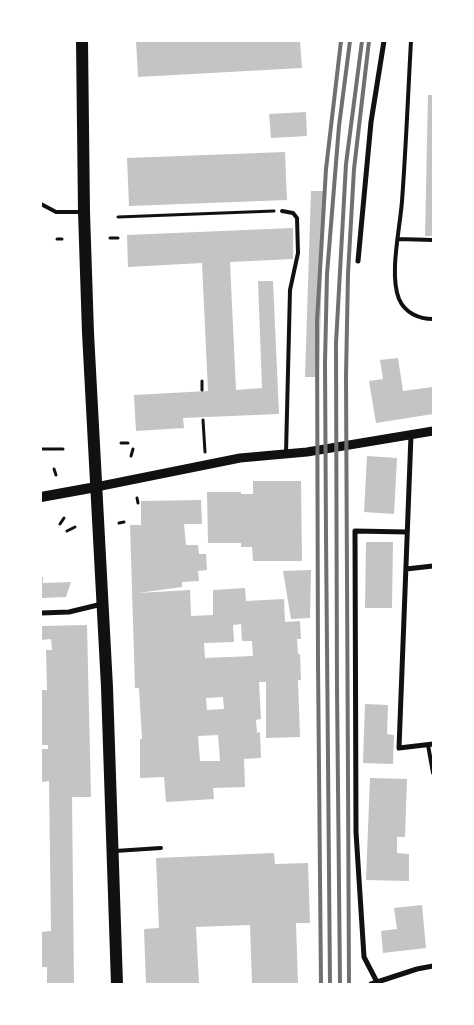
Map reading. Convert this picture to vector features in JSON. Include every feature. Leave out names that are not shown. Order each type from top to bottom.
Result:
[{"type":"main road","points":[[82,41],[84,212],[103,604],[117,984]]},
{"type":"main road","points":[[41,497],[96,487]]},
{"type":"street","points":[[358,262],[371,122],[384,41]]},
{"type":"street","points":[[96,487],[240,458],[307,452],[433,431]]},
{"type":"street","points":[[411,435],[399,748],[430,744]]},
{"type":"street","points":[[407,532],[355,530],[356,832],[364,957],[374,983],[387,981],[416,968],[433,966]]},
{"type":"street","points":[[406,569],[433,566]]},
{"type":"street","points":[[41,613],[69,612],[103,604]]},
{"type":"lane","points":[[411,41],[395,287],[400,301],[410,313],[424,319],[433,319]]},
{"type":"lane","points":[[41,204],[56,212],[84,212]]},
{"type":"lane","points":[[282,211],[293,213],[297,218],[298,252],[290,290],[286,453]]},
{"type":"lane","points":[[398,239],[433,240]]},
{"type":"lane","points":[[430,744],[433,773]]},
{"type":"lane","points":[[113,851],[161,848]]},
{"type":"path","points":[[118,217],[282,211]]},
{"type":"path","points":[[110,238],[118,238]]},
{"type":"path","points":[[202,381],[202,390]]},
{"type":"path","points":[[204,420],[206,465]]},
{"type":"path","points":[[121,443],[128,443]]},
{"type":"path","points":[[41,449],[68,447]]},
{"type":"path","points":[[131,456],[133,449]]},
{"type":"path","points":[[54,469],[56,475]]},
{"type":"path","points":[[137,498],[138,503]]},
{"type":"path","points":[[60,524],[64,518]]},
{"type":"path","points":[[67,530],[75,527]]},
{"type":"building","points":[[136,41],[300,41],[302,68],[138,77]]},
{"type":"building","points":[[428,95],[433,95],[433,236],[425,236]]},
{"type":"building","points":[[306,112],[307,136],[271,138],[269,114]]},
{"type":"building","points":[[285,152],[287,200],[129,206],[127,158]]},
{"type":"building","points":[[311,191],[324,191],[319,377],[305,377]]},
{"type":"building","points":[[293,228],[293,259],[230,262],[236,390],[262,388],[258,281],[273,281],[279,414],[183,418],[184,428],[136,431],[134,395],[208,391],[202,263],[128,267],[127,235]]},
{"type":"building","points":[[398,358],[403,391],[433,387],[433,414],[376,423],[369,381],[383,379],[380,360]]},
{"type":"building","points":[[367,456],[397,458],[394,514],[364,512]]},
{"type":"building","points":[[253,481],[301,481],[302,561],[253,561],[252,547],[241,547],[241,543],[208,543],[207,492],[253,494]]},
{"type":"building","points":[[201,500],[202,524],[184,524],[186,545],[198,545],[199,554],[206,554],[207,570],[198,571],[199,581],[182,582],[182,587],[138,593],[190,590],[191,616],[213,615],[213,590],[245,588],[246,601],[284,599],[285,622],[300,621],[301,639],[297,639],[298,654],[300,654],[301,680],[298,680],[300,737],[266,738],[266,682],[259,682],[261,719],[256,720],[257,733],[260,732],[261,758],[244,759],[245,787],[213,788],[214,799],[166,802],[164,777],[140,778],[140,739],[142,739],[139,688],[135,688],[130,525],[141,525],[141,501]],"holes":[[[241,624],[242,641],[252,641],[253,656],[205,658],[204,643],[234,642],[233,625]],[[223,697],[224,709],[207,710],[206,698]],[[218,735],[220,761],[200,761],[198,736]]]},
{"type":"building","points":[[366,542],[393,542],[392,608],[365,608]]},
{"type":"building","points":[[311,570],[310,618],[291,619],[283,571]]},
{"type":"building","points":[[41,577],[43,577],[43,583],[71,582],[66,597],[41,598]]},
{"type":"building","points":[[87,625],[91,797],[72,797],[74,984],[47,984],[47,967],[41,967],[41,932],[51,931],[49,781],[41,782],[41,749],[48,749],[48,745],[41,745],[41,690],[47,690],[46,650],[52,650],[51,639],[41,640],[41,626]]},
{"type":"building","points":[[365,704],[388,705],[387,734],[394,735],[393,764],[363,763]]},
{"type":"building","points":[[370,778],[407,779],[405,837],[397,837],[397,853],[409,854],[409,881],[366,880]]},
{"type":"building","points":[[274,853],[275,864],[308,863],[310,923],[296,923],[298,984],[252,984],[250,925],[196,927],[199,984],[146,984],[144,929],[159,928],[156,858]]},
{"type":"building","points":[[422,905],[426,948],[383,953],[381,931],[397,929],[394,908]]},
{"type":"railway","points":[[321,984],[317,321],[326,169],[341,41]]},
{"type":"railway","points":[[330,984],[325,363],[327,274],[339,126],[350,41]]},
{"type":"railway","points":[[340,984],[336,343],[346,164],[362,41]]},
{"type":"railway","points":[[349,984],[346,376],[348,274],[354,169],[369,41]]}]
